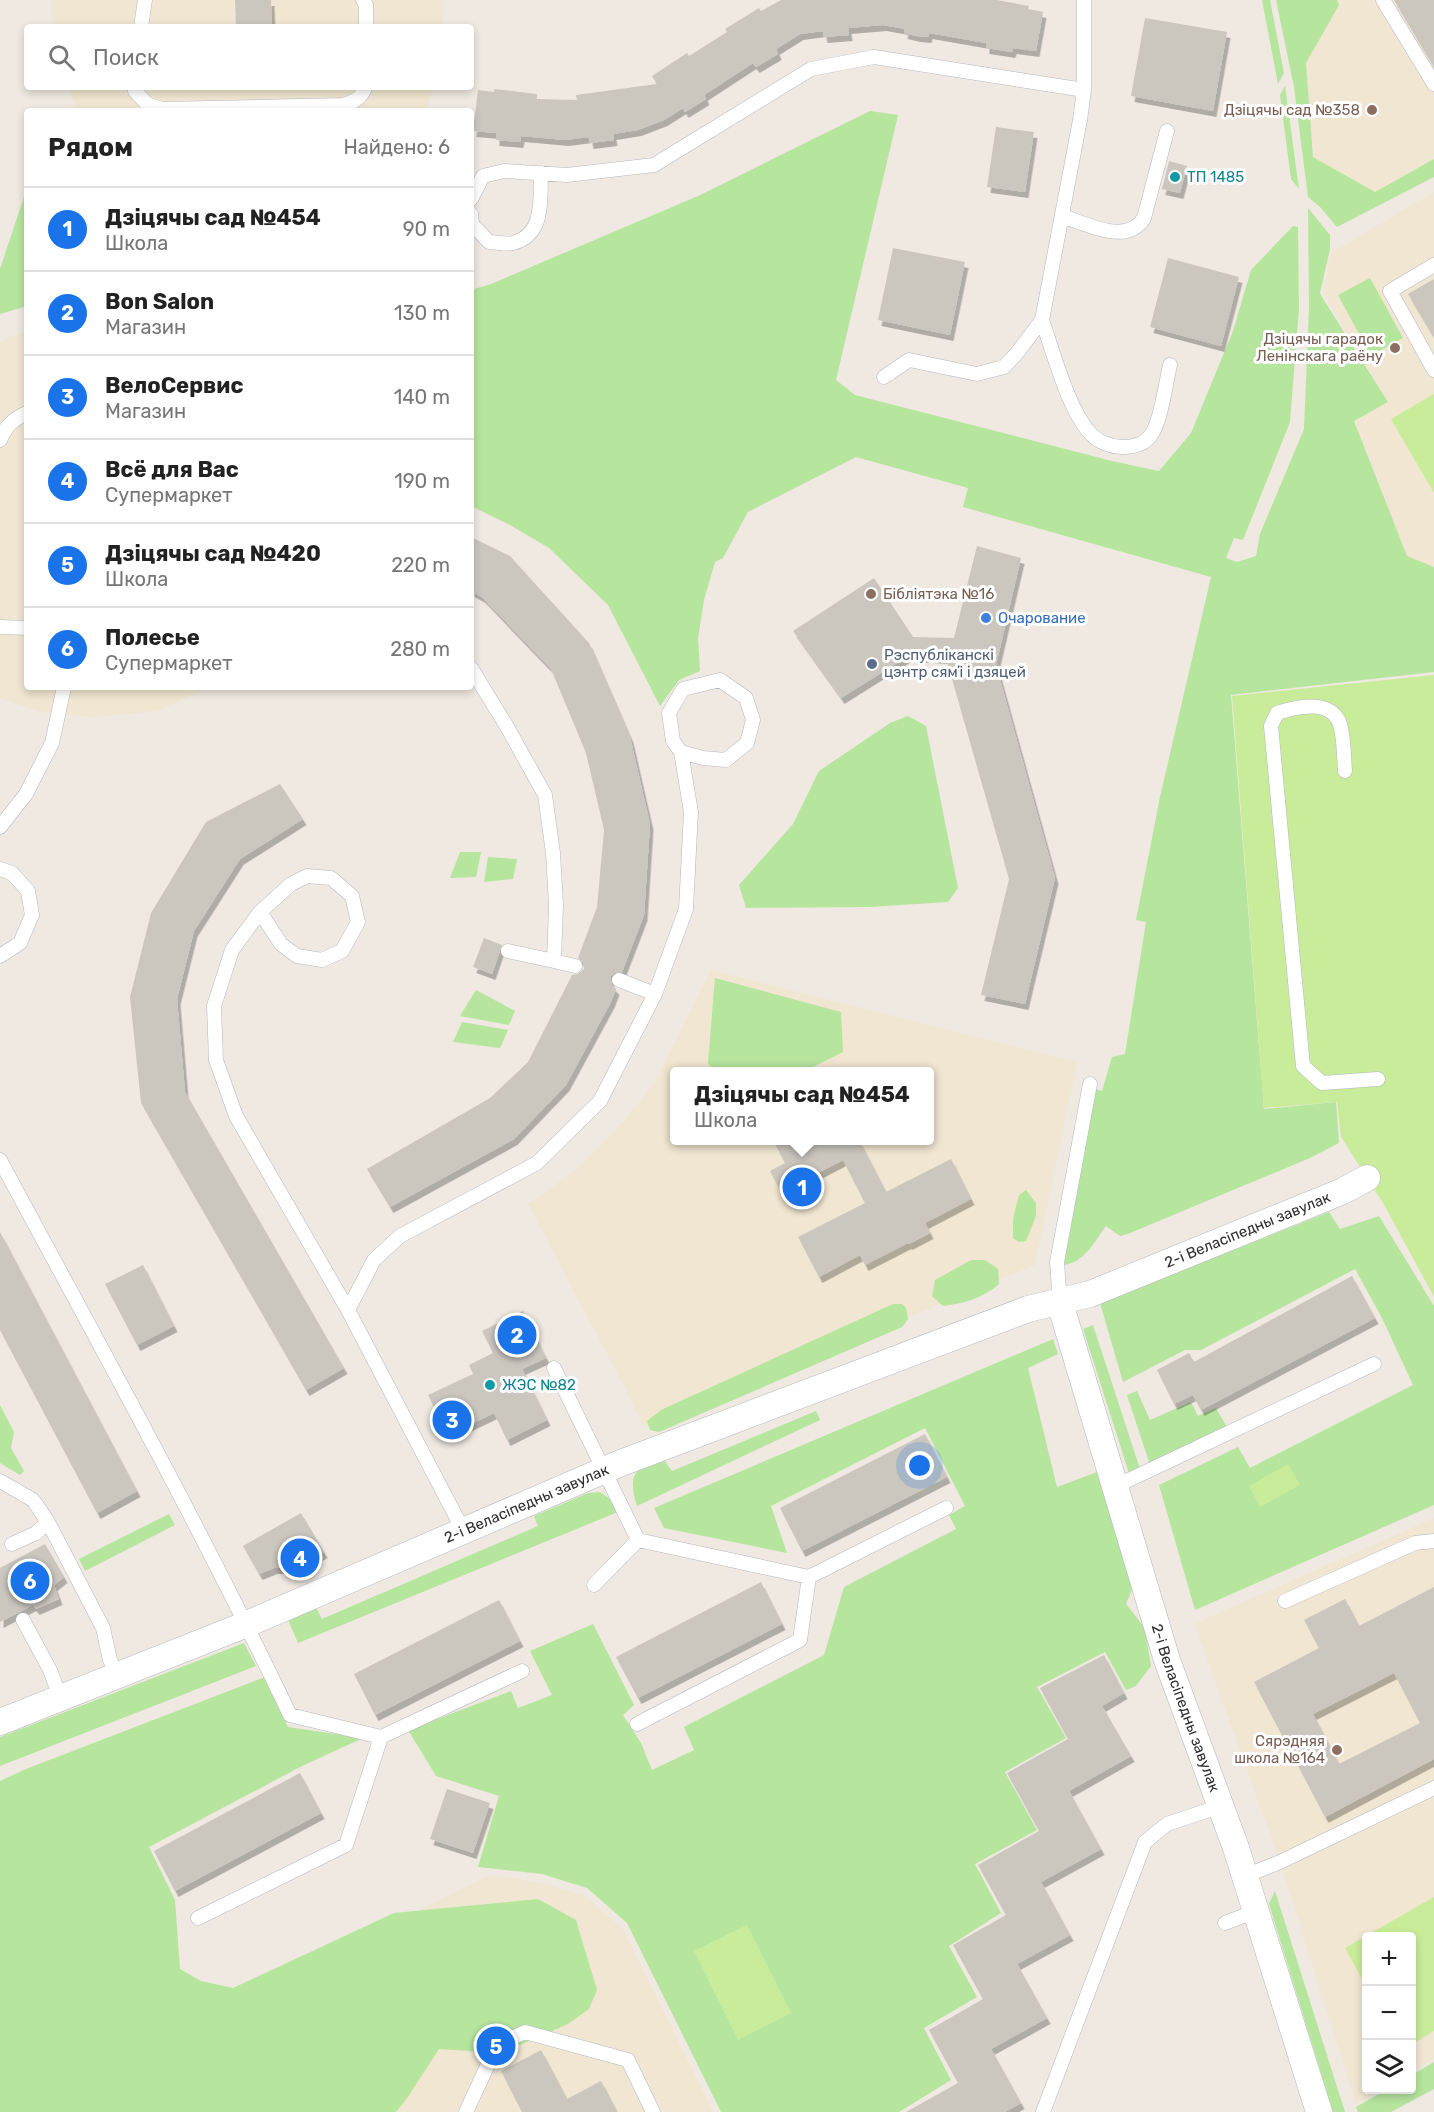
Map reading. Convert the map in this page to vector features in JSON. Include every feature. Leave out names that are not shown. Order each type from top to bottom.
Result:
[{"type":"street","name":"2-і Веласіпедны завулак","points":[[0,1722],[247,1624],[604,1470],[1028,1309],[1090,1294],[1343,1191],[1367,1178]]},
{"type":"street","name":"2-і Веласіпедны завулак","points":[[1060,1303],[1167,1660],[1245,1876],[1319,2112]]},
{"type":"lane","points":[[363,0],[366,5],[366,24]]},
{"type":"lane","points":[[884,376],[909,360],[977,374],[1004,367],[1042,320],[1084,90],[1084,0]]},
{"type":"lane","points":[[1383,0],[1434,84]]},
{"type":"lane","points":[[141,24],[142,2]]},
{"type":"lane","points":[[474,193],[483,176],[504,171],[567,175],[654,165],[811,69],[874,57],[1084,90]]},
{"type":"lane","points":[[135,90],[147,104],[159,108]]},
{"type":"lane","points":[[207,108],[341,105],[354,102],[364,90]]},
{"type":"lane","points":[[1062,216],[1116,233],[1128,232],[1137,228],[1144,218],[1167,131]]},
{"type":"lane","points":[[474,226],[489,242],[513,243],[532,232],[540,214],[541,173]]},
{"type":"lane","points":[[1434,265],[1390,291],[1434,370]]},
{"type":"lane","points":[[1042,320],[1075,411],[1091,435],[1104,443],[1121,447],[1139,446],[1151,435],[1170,365]]},
{"type":"lane","points":[[0,440],[4,429],[24,415]]},
{"type":"lane","points":[[0,627],[24,628]]},
{"type":"lane","points":[[474,673],[545,795],[553,854],[556,905],[554,961]]},
{"type":"lane","points":[[348,1310],[374,1260],[400,1236],[537,1163],[600,1101],[655,994],[686,909],[691,812],[681,752],[673,741],[669,713],[683,688],[720,680],[746,698],[753,720],[747,742],[726,760],[703,758],[681,752]]},
{"type":"lane","points":[[0,827],[26,794],[52,743],[63,690]]},
{"type":"lane","points":[[1345,771],[1341,726],[1335,715],[1321,706],[1290,708],[1277,713],[1271,726],[1304,1066],[1322,1083],[1378,1079]]},
{"type":"lane","points":[[0,869],[12,873],[28,891],[32,915],[20,943],[0,956]]},
{"type":"lane","points":[[260,912],[282,944],[297,956],[322,960],[342,951],[358,922],[352,896],[331,878],[308,876],[291,884],[260,912],[232,950],[214,1006],[216,1060],[236,1116],[348,1310],[463,1530]]},
{"type":"lane","points":[[508,951],[575,966]]},
{"type":"lane","points":[[619,980],[655,994]]},
{"type":"lane","points":[[1060,1303],[1057,1262],[1090,1084]]},
{"type":"lane","points":[[0,1160],[202,1537],[290,1715],[381,1737],[522,1671]]},
{"type":"lane","points":[[1116,1486],[1374,1364]]},
{"type":"lane","points":[[554,1368],[638,1540]]},
{"type":"lane","points":[[0,1481],[33,1500],[48,1522],[103,1628],[110,1660],[118,1675]]},
{"type":"lane","points":[[638,1540],[809,1577],[946,1508]]},
{"type":"lane","points":[[12,1544],[36,1533],[48,1522]]},
{"type":"lane","points":[[594,1585],[638,1540]]},
{"type":"lane","points":[[1285,1601],[1415,1543],[1434,1541]]},
{"type":"lane","points":[[637,1724],[800,1640],[809,1577]]},
{"type":"lane","points":[[22,1620],[50,1670],[60,1697]]},
{"type":"lane","points":[[198,1918],[346,1845],[381,1737]]},
{"type":"lane","points":[[1245,1876],[1280,1862],[1434,1788]]},
{"type":"lane","points":[[1043,2112],[1145,1842],[1167,1824],[1221,1806]]},
{"type":"lane","points":[[1226,1923],[1256,1911]]},
{"type":"lane","points":[[466,2112],[497,2045],[525,2032],[628,2060],[653,2112]]},
{"type":"shaded area","points":[[52,0],[442,0],[443,24],[53,24]]},
{"type":"shaded area","name":"Дзіцячы сад №358","points":[[1337,0],[1434,0],[1434,159],[1375,192],[1313,157],[1306,63],[1339,5]]},
{"type":"shaded area","points":[[69,90],[432,90],[427,108],[76,108]]},
{"type":"shaded area","name":"Дзіцячы гарадок Ленінскага раёну","points":[[1434,192],[1434,567],[1407,556],[1354,420],[1388,402],[1323,293],[1331,253]]},
{"type":"shaded area","points":[[24,332],[24,690],[204,690],[158,711],[94,717],[40,712],[0,698],[0,341]]},
{"type":"shaded area","points":[[711,970],[1077,1062],[1035,1265],[643,1426],[528,1204],[576,1170],[623,1122],[656,1081]]},
{"type":"shaded area","name":"Сярэдняя школа №164","points":[[1434,1518],[1434,2059],[1416,2070],[1416,1932],[1362,1932],[1362,2094],[1374,2094],[1356,2104],[1280,1862],[1196,1623]]},
{"type":"shaded area","points":[[490,1875],[542,1883],[585,1896],[623,1929],[713,2112],[346,2112],[278,1980]]},
{"type":"green space","points":[[1262,0],[1270,0],[1284,73],[1278,84]]},
{"type":"green space","points":[[1276,0],[1337,0],[1339,5],[1306,63],[1313,157],[1375,192],[1434,159],[1434,177],[1337,227],[1308,197],[1294,87]]},
{"type":"green space","points":[[1285,86],[1299,189],[1291,179],[1280,95]]},
{"type":"green space","points":[[870,111],[898,115],[836,380],[855,395],[1159,471],[1191,433],[1233,331],[1251,270],[1293,226],[1298,227],[1299,308],[1290,422],[1243,540],[1234,538],[1226,558],[1237,562],[1256,556],[1260,534],[1304,429],[1309,307],[1308,208],[1330,235],[1330,249],[1320,293],[1388,402],[1354,421],[1407,556],[1434,567],[1434,672],[1231,695],[1264,1109],[1336,1102],[1339,1143],[1310,1158],[1130,1233],[1120,1236],[1106,1226],[1083,1256],[1064,1265],[1095,1089],[1102,1091],[1112,1057],[1125,1054],[1146,922],[1136,920],[1160,797],[1211,577],[963,507],[968,488],[856,457],[748,512],[723,558],[715,562],[704,600],[698,638],[700,671],[679,680],[660,706],[608,605],[549,548],[474,507],[474,289],[491,284],[698,196]]},
{"type":"green space","points":[[24,197],[24,307],[0,314],[0,269]]},
{"type":"green space","points":[[1370,278],[1403,338],[1371,356],[1338,295]]},
{"type":"green space","points":[[1434,394],[1434,493],[1391,419]]},
{"type":"green space","points":[[1434,675],[1434,1297],[1383,1203],[1341,1137],[1337,1102],[1264,1108],[1232,696]]},
{"type":"green space","points":[[908,716],[926,726],[958,888],[948,902],[870,907],[746,908],[739,885],[793,824],[819,771],[890,723]]},
{"type":"green space","points":[[460,852],[481,852],[476,877],[450,878]]},
{"type":"green space","points":[[488,857],[517,859],[513,879],[484,882]]},
{"type":"green space","points":[[715,978],[841,1012],[843,1052],[813,1067],[711,1067],[708,1063]]},
{"type":"green space","points":[[476,990],[515,1011],[509,1025],[460,1016]]},
{"type":"green space","points":[[462,1022],[508,1030],[500,1048],[453,1042]]},
{"type":"green space","points":[[1026,1190],[1036,1203],[1036,1216],[1026,1241],[1019,1242],[1013,1238],[1013,1219],[1019,1195]]},
{"type":"green space","points":[[1329,1212],[1340,1229],[1379,1216],[1434,1306],[1434,1505],[1195,1610],[1159,1485],[1238,1447],[1250,1468],[1413,1385],[1382,1318],[1355,1269],[1201,1350],[1185,1350],[1123,1382],[1100,1303]]},
{"type":"green space","points":[[971,1260],[985,1260],[998,1269],[999,1284],[972,1300],[943,1306],[932,1296],[935,1280]]},
{"type":"green space","points":[[893,1304],[902,1304],[906,1308],[908,1319],[902,1327],[659,1432],[650,1430],[647,1421],[661,1410]]},
{"type":"green space","points":[[1093,1325],[1140,1469],[1129,1473],[1083,1329]]},
{"type":"green space","points":[[1053,1339],[1058,1354],[1028,1368],[1057,1487],[1100,1471],[1133,1587],[1126,1604],[1145,1628],[1151,1666],[1136,1686],[1126,1690],[1105,1652],[1037,1687],[1066,1738],[1005,1772],[1037,1830],[975,1864],[1001,1913],[949,1946],[977,1997],[924,2028],[951,2080],[899,2112],[721,2112],[627,1923],[587,1888],[542,1874],[478,1867],[499,1796],[436,1776],[408,1730],[511,1691],[518,1708],[552,1695],[530,1651],[593,1624],[634,1705],[623,1715],[641,1743],[652,1770],[694,1750],[684,1727],[824,1655],[844,1587],[956,1529],[949,1515],[965,1506],[925,1428],[771,1506],[787,1553],[664,1528],[654,1508]]},
{"type":"green space","points":[[1137,1391],[1150,1420],[1191,1402],[1198,1416],[1216,1408],[1227,1427],[1150,1465],[1127,1395]]},
{"type":"green space","points":[[0,1405],[14,1432],[11,1448],[24,1471],[20,1475],[0,1463]]},
{"type":"green space","points":[[816,1411],[820,1420],[637,1506],[633,1480],[639,1469],[645,1465],[664,1460],[672,1471]]},
{"type":"green space","points":[[1288,1464],[1300,1485],[1260,1507],[1249,1486]]},
{"type":"green space","points":[[600,1492],[610,1499],[618,1512],[298,1643],[286,1615],[314,1603],[322,1619],[538,1526],[534,1516],[588,1493]]},
{"type":"green space","points":[[169,1514],[175,1525],[85,1571],[79,1559]]},
{"type":"green space","points":[[244,1643],[256,1666],[0,1766],[0,1737]]},
{"type":"green space","points":[[265,1677],[288,1727],[363,1738],[302,1766],[149,1847],[175,1900],[180,1969],[201,1981],[233,1988],[394,1913],[538,1899],[576,1920],[597,1990],[589,2009],[568,2024],[502,2053],[439,2049],[396,2112],[0,2112],[0,1781]]},
{"type":"green space","points":[[1275,1891],[1345,2112],[1333,2112],[1269,1904]]},
{"type":"green space","points":[[1434,1897],[1434,2031],[1416,2042],[1416,1932],[1373,1932]]},
{"type":"green space","points":[[747,1925],[791,2013],[738,2040],[694,1951]]},
{"type":"green space","points":[[1362,1938],[1362,1979],[1345,1948]]},
{"type":"green space","points":[[1434,2062],[1434,2089],[1391,2112],[1358,2112],[1356,2107],[1379,2094],[1416,2094],[1416,2073]]},
{"type":"building","points":[[235,0],[271,0],[272,24],[236,24]]},
{"type":"building","points":[[781,0],[997,0],[1029,6],[1028,9],[1043,12],[1036,51],[1013,48],[1012,52],[986,48],[986,43],[929,33],[928,37],[917,36],[904,33],[905,29],[883,25],[848,28],[849,35],[824,37],[823,31],[800,34],[776,49],[778,54],[756,67],[753,63],[704,95],[706,99],[685,112],[683,108],[664,120],[638,130],[613,134],[614,140],[590,143],[589,137],[565,140],[521,136],[520,142],[496,140],[496,133],[474,131],[478,90],[494,92],[494,89],[537,94],[537,99],[577,100],[576,95],[657,84],[652,76],[687,53],[689,56],[727,32],[725,29],[759,8],[761,11]]},
{"type":"building","points":[[1394,0],[1434,0],[1434,67]]},
{"type":"building","points":[[1145,18],[1227,32],[1213,111],[1131,96]]},
{"type":"building","points":[[996,127],[1034,132],[1025,192],[987,187]]},
{"type":"building","name":"ТП 1485","points":[[1169,161],[1187,166],[1180,193],[1162,189]]},
{"type":"building","points":[[893,248],[965,262],[950,335],[878,320]]},
{"type":"building","points":[[1168,258],[1239,277],[1221,346],[1150,327]]},
{"type":"building","points":[[1434,279],[1434,338],[1408,294]]},
{"type":"building","points":[[474,538],[510,556],[589,643],[630,737],[650,824],[644,915],[622,972],[614,973],[610,977],[616,989],[611,1002],[566,1085],[514,1139],[390,1207],[367,1169],[490,1098],[528,1062],[572,975],[584,969],[583,963],[578,958],[597,907],[604,830],[586,753],[551,669],[482,597],[474,593]]},
{"type":"building","points":[[977,546],[1021,558],[996,665],[1055,878],[1025,1004],[981,995],[1009,879],[946,658],[908,656],[841,698],[793,631],[874,578],[913,637],[954,638]]},
{"type":"building","points":[[280,784],[303,819],[240,859],[194,931],[177,999],[185,1092],[344,1368],[306,1390],[141,1103],[130,997],[151,913],[206,822]]},
{"type":"building","points":[[484,938],[502,945],[492,974],[473,967]]},
{"type":"building","points":[[776,1145],[862,1145],[886,1192],[951,1159],[971,1199],[925,1223],[930,1233],[909,1244],[865,1265],[860,1255],[819,1277],[798,1237],[865,1203],[843,1160],[781,1192],[770,1171],[785,1163]]},
{"type":"building","points":[[0,1232],[137,1491],[97,1513],[0,1330]]},
{"type":"building","points":[[143,1265],[174,1326],[137,1345],[105,1284]]},
{"type":"building","points":[[1352,1276],[1375,1318],[1201,1410],[1193,1395],[1174,1404],[1157,1370],[1189,1353],[1194,1362]]},
{"type":"building","name":"ЖЭС №82","points":[[523,1311],[546,1358],[522,1369],[547,1420],[507,1440],[494,1413],[448,1435],[428,1395],[473,1374],[469,1365],[493,1353],[482,1331]]},
{"type":"building","points":[[925,1434],[947,1477],[802,1551],[780,1508]]},
{"type":"building","points":[[301,1513],[324,1552],[297,1568],[274,1568],[259,1574],[243,1546]]},
{"type":"building","points":[[45,1544],[64,1577],[54,1585],[59,1599],[36,1609],[33,1605],[0,1622],[0,1568]]},
{"type":"building","points":[[761,1582],[782,1624],[638,1698],[616,1657]]},
{"type":"building","points":[[1434,1587],[1434,1759],[1325,1817],[1254,1682],[1319,1648],[1304,1620],[1345,1599],[1359,1626]],"holes":[[[1394,1673],[1420,1723],[1339,1764],[1313,1714]]]},
{"type":"building","points":[[499,1600],[520,1641],[375,1715],[354,1674]]},
{"type":"building","points":[[1104,1655],[1124,1693],[1102,1706],[1131,1756],[1069,1791],[1101,1849],[1041,1882],[1070,1935],[1017,1964],[1047,2018],[991,2049],[1021,2103],[1005,2112],[906,2112],[958,2083],[929,2030],[983,1999],[953,1945],[1006,1915],[978,1865],[1039,1831],[1007,1773],[1068,1739],[1040,1688]]},
{"type":"building","points":[[300,1773],[321,1813],[175,1891],[154,1851]]},
{"type":"building","points":[[447,1789],[490,1803],[473,1853],[430,1839]]},
{"type":"building","points":[[541,2050],[567,2099],[601,2081],[617,2112],[522,2112],[501,2071]]},
{"type":"place","name":"Дзіцячы сад №358","points":[[1372,110]]},
{"type":"place","name":"ТП 1485","points":[[1175,177]]},
{"type":"place","name":"Дзіцячы гарадок Ленінскага раёну","points":[[1395,348]]},
{"type":"place","name":"Бібліятэка №16","points":[[871,594]]},
{"type":"place","name":"Очарование","points":[[986,618]]},
{"type":"place","name":"Рэспубліканскі цэнтр сямʼі і дзяцей","points":[[872,664]]},
{"type":"place","name":"Дзіцячы сад №454","points":[[802,1187]]},
{"type":"place","name":"Bon Salon","points":[[517,1335]]},
{"type":"place","name":"ЖЭС №82","points":[[490,1385]]},
{"type":"place","name":"ВелоСервис","points":[[452,1420]]},
{"type":"place","name":"Всё для Вас","points":[[300,1558]]},
{"type":"place","name":"Полесье","points":[[30,1581]]},
{"type":"place","name":"Сярэдняя школа №164","points":[[1337,1750]]},
{"type":"place","name":"Дзіцячы сад №420","points":[[496,2046]]}]
